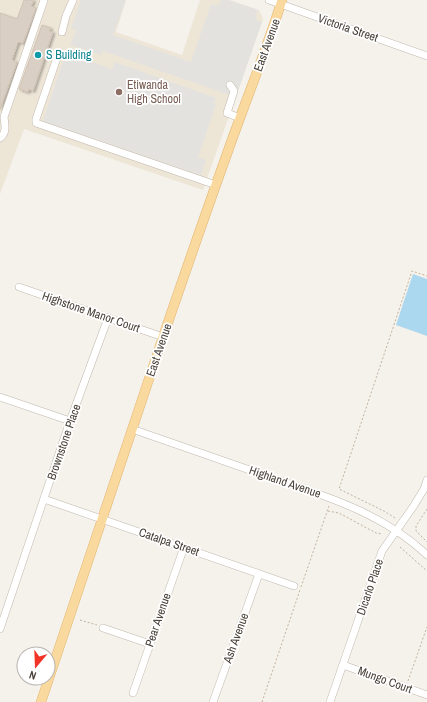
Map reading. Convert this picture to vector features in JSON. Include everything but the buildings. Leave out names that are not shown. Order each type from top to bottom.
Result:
[{"type":"main road","name":"East Avenue","points":[[41,702],[163,337],[216,184],[266,50],[282,2]]},
{"type":"street","points":[[0,138],[3,136],[6,128],[4,118],[44,0]]},
{"type":"street","points":[[62,32],[66,16],[73,0]]},
{"type":"street","name":"Victoria Street","points":[[269,0],[282,2],[427,56]]},
{"type":"street","points":[[58,55],[36,119],[36,123],[84,137],[216,184]]},
{"type":"street","points":[[230,85],[234,91],[224,112],[240,118]]},
{"type":"street","name":"Highstone Manor Court","points":[[19,288],[163,337]]},
{"type":"street","name":"Brownstone Place","points":[[0,629],[70,421],[108,318]]},
{"type":"street","points":[[0,397],[70,421]]},
{"type":"street","name":"Highland Avenue","points":[[132,429],[331,498],[374,518],[396,531],[427,555]]},
{"type":"street","name":"Dicarlo Place","points":[[330,702],[382,551],[413,507],[424,489],[427,480]]},
{"type":"street","name":"Catalpa Street","points":[[44,499],[294,586]]},
{"type":"street","name":"Pear Avenue","points":[[133,694],[184,547]]},
{"type":"street","name":"Ash Avenue","points":[[213,702],[259,574]]},
{"type":"street","points":[[103,628],[150,644]]},
{"type":"street","name":"Mungo Court","points":[[343,665],[427,695]]},
{"type":"path","points":[[395,518],[339,489],[412,271],[427,276]]},
{"type":"path","points":[[262,702],[329,506]]},
{"type":"path","points":[[427,509],[416,526],[416,531],[427,542]]},
{"type":"path","points":[[328,510],[338,513],[382,534]]},
{"type":"path","points":[[400,547],[427,571]]},
{"type":"path","points":[[80,620],[103,628]]},
{"type":"path","points":[[407,688],[427,627]]},
{"type":"shaded area","name":"Etiwanda High School","points":[[0,0],[126,0],[116,32],[182,55],[200,0],[230,0],[259,10],[263,19],[203,190],[24,129],[0,194]]},
{"type":"shaded area","points":[[81,0],[126,0],[113,35],[191,62],[211,4],[216,6],[221,0],[228,0],[258,10],[256,15],[257,20],[262,22],[236,97],[103,51],[101,55],[70,45],[76,30],[71,28]]},
{"type":"shaded area","points":[[66,53],[112,69],[115,62],[216,98],[214,103],[216,104],[198,157],[206,160],[201,175],[43,121]]},
{"type":"water","points":[[413,274],[427,279],[427,336],[396,325]]},
{"type":"place","name":"S Building","points":[[38,55]]},
{"type":"place","name":"Etiwanda High School","points":[[119,92]]}]
